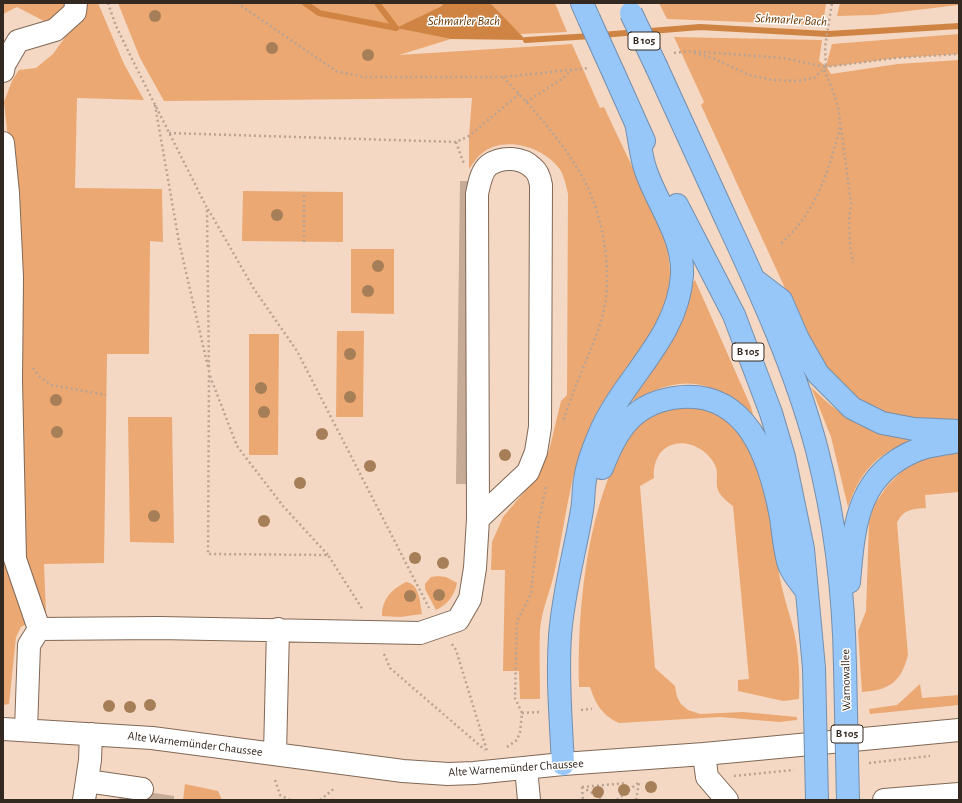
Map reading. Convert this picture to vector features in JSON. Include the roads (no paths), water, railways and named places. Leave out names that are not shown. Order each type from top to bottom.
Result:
[{"type":"highway","name":"B 105","points":[[628,8],[755,280],[781,344],[817,449],[828,502],[838,563],[845,633]]},
{"type":"highway","name":"B 105","points":[[586,11],[637,128],[734,315],[771,412],[784,457],[803,549],[814,668],[817,800]]},
{"type":"highway","points":[[563,764],[560,703],[560,637],[564,602],[582,508],[585,479],[600,433],[618,399],[665,332],[676,308],[681,290],[681,254],[676,235],[646,171],[637,128]]},
{"type":"highway","points":[[755,280],[781,300],[798,338],[818,374],[852,408],[882,423],[914,429],[959,431]]},
{"type":"highway","points":[[582,508],[596,484],[612,442],[626,421],[642,408],[663,399],[687,396],[707,399],[734,412],[750,428],[760,444],[768,464],[780,514],[789,567],[808,594]]},
{"type":"highway","points":[[845,633],[851,555],[862,501],[876,478],[893,462],[918,450],[959,441]]},
{"type":"highway","name":"Warnowallee","points":[[845,633],[848,800]]},
{"type":"street","points":[[3,71],[4,65],[18,41],[55,30],[75,12],[76,3]]},
{"type":"street","points":[[3,143],[8,193],[12,277],[11,380],[15,559],[39,629]]},
{"type":"street","points":[[39,629],[278,629],[420,633],[458,620],[470,599],[475,568],[478,519],[477,194],[481,179],[488,166],[503,159],[522,160],[534,168],[541,185],[540,427],[536,452],[528,472],[478,519]]},
{"type":"street","points":[[26,730],[29,645],[39,629]]},
{"type":"street","points":[[275,754],[278,629]]},
{"type":"street","name":"Alte Warnemünder Chaussee","points":[[3,729],[152,738],[403,772],[474,774],[563,764],[704,754],[959,730]]},
{"type":"street","points":[[91,734],[90,760],[85,790],[142,789]]},
{"type":"street","points":[[704,754],[707,777],[727,800]]},
{"type":"street","points":[[526,768],[529,800]]},
{"type":"street","points":[[884,800],[959,794]]},
{"type":"water","name":"Schmarler Bach","points":[[443,3],[490,3],[526,40],[451,39],[396,28],[442,6]]},
{"type":"waterway","points":[[305,3],[319,13],[396,28]]},
{"type":"waterway","name":"Schmarler Bach","points":[[377,3],[396,28]]},
{"type":"waterway","name":"Schmarler Bach","points":[[601,35],[700,27],[828,34],[959,26]]},
{"type":"waterway","name":"Schmarler Bach","points":[[526,40],[592,36]]}]
